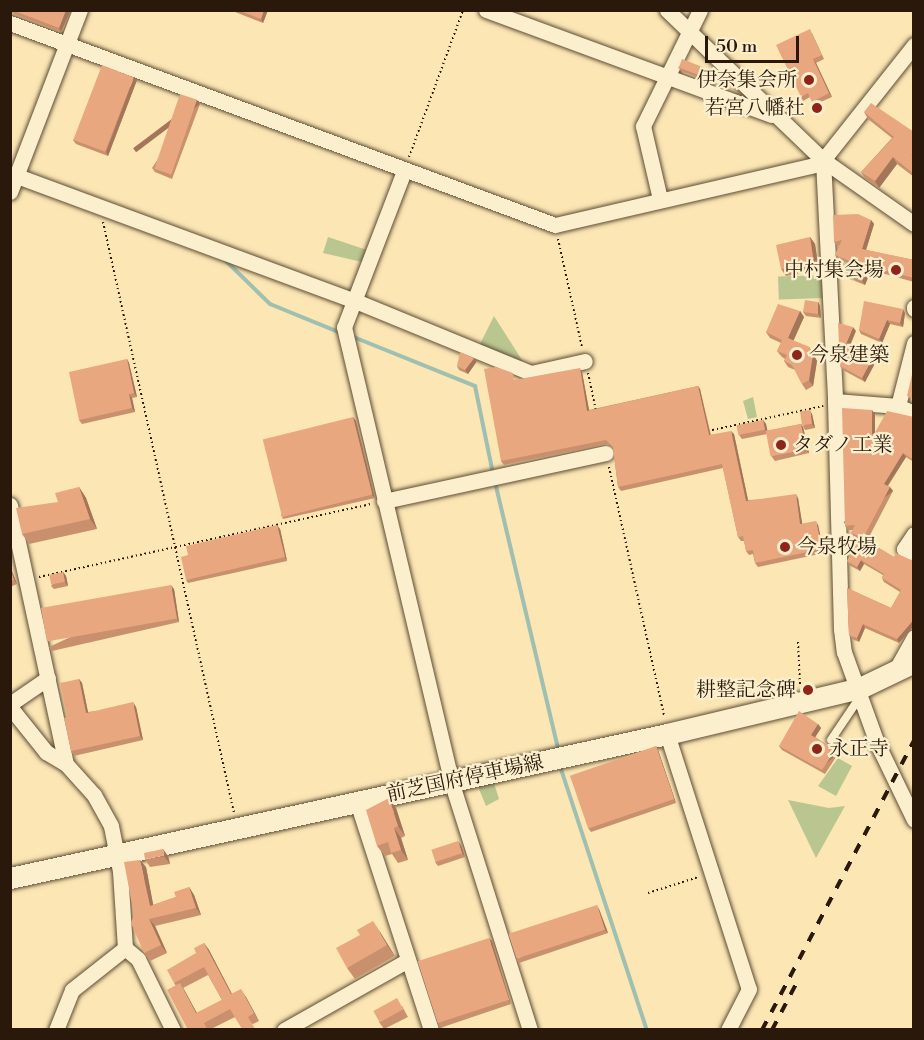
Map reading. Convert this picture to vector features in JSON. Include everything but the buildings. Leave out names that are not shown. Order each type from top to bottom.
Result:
[{"type":"main road","name":"前芝国府停車場線","points":[[10,878],[237,827],[452,784],[802,702],[860,692],[914,662]]},
{"type":"street","points":[[10,192],[80,10]]},
{"type":"street","points":[[486,10],[778,117]]},
{"type":"street","points":[[667,10],[823,160],[914,224]]},
{"type":"street","points":[[660,199],[643,126],[700,10]]},
{"type":"street","points":[[10,23],[404,171],[555,225],[823,160],[914,45]]},
{"type":"street","points":[[823,160],[835,401],[841,629],[844,652],[877,743],[914,820]]},
{"type":"street","points":[[404,171],[344,327],[452,784],[530,1029]]},
{"type":"street","points":[[17,176],[353,300],[531,373],[585,361]]},
{"type":"street","points":[[898,406],[914,343]]},
{"type":"street","points":[[835,401],[898,406],[914,413]]},
{"type":"street","points":[[384,501],[606,453]]},
{"type":"street","points":[[10,505],[66,764]]},
{"type":"street","points":[[914,534],[904,549],[914,554]]},
{"type":"street","points":[[894,673],[914,637]]},
{"type":"street","points":[[48,678],[10,705],[46,752],[66,764],[94,795],[111,826],[117,854],[125,948],[138,959],[173,1029]]},
{"type":"street","points":[[667,734],[749,989],[728,1029]]},
{"type":"street","points":[[357,802],[431,1029]]},
{"type":"street","points":[[56,1029],[72,990],[125,948]]},
{"type":"street","points":[[284,1029],[408,960]]},
{"type":"lane","points":[[831,740],[860,692]]},
{"type":"path","points":[[404,171],[463,10]]},
{"type":"path","points":[[103,207],[101,214],[237,827]]},
{"type":"path","points":[[555,225],[598,419]]},
{"type":"path","points":[[697,434],[835,401]]},
{"type":"path","points":[[606,453],[667,734]]},
{"type":"path","points":[[27,580],[384,501]]},
{"type":"path","points":[[798,642],[802,702]]},
{"type":"path","points":[[648,893],[712,872]]},
{"type":"green space","points":[[328,237],[367,250],[362,262],[323,253]]},
{"type":"green space","points":[[830,256],[859,268],[854,281],[831,271]]},
{"type":"green space","points":[[824,275],[825,298],[779,300],[778,277]]},
{"type":"green space","points":[[494,316],[527,368],[478,348]]},
{"type":"green space","points":[[753,397],[757,417],[748,419],[743,401]]},
{"type":"green space","points":[[838,758],[852,766],[836,796],[818,786]]},
{"type":"green space","points":[[493,780],[499,799],[486,806],[477,784]]},
{"type":"green space","points":[[788,800],[829,808],[845,806],[816,858]]},
{"type":"waterway","points":[[223,258],[270,304],[341,333]]},
{"type":"waterway","points":[[351,336],[475,386],[493,474]]},
{"type":"waterway","points":[[495,482],[559,752]]},
{"type":"waterway","points":[[559,763],[647,1030]]},
{"type":"railway","points":[[762,1030],[914,740]]},
{"type":"railway","points":[[772,1030],[796,984]]},
{"type":"place","name":"伊奈集会所","points":[[809,80]]},
{"type":"place","name":"若宮八幡社","points":[[817,108]]},
{"type":"place","name":"中村集会場","points":[[896,270]]},
{"type":"place","name":"今泉建築","points":[[797,355]]},
{"type":"place","name":"タダノ工業","points":[[781,445]]},
{"type":"place","name":"今泉牧場","points":[[785,547]]},
{"type":"place","name":"耕整記念碑","points":[[808,690]]},
{"type":"place","name":"永正寺","points":[[817,749]]}]
